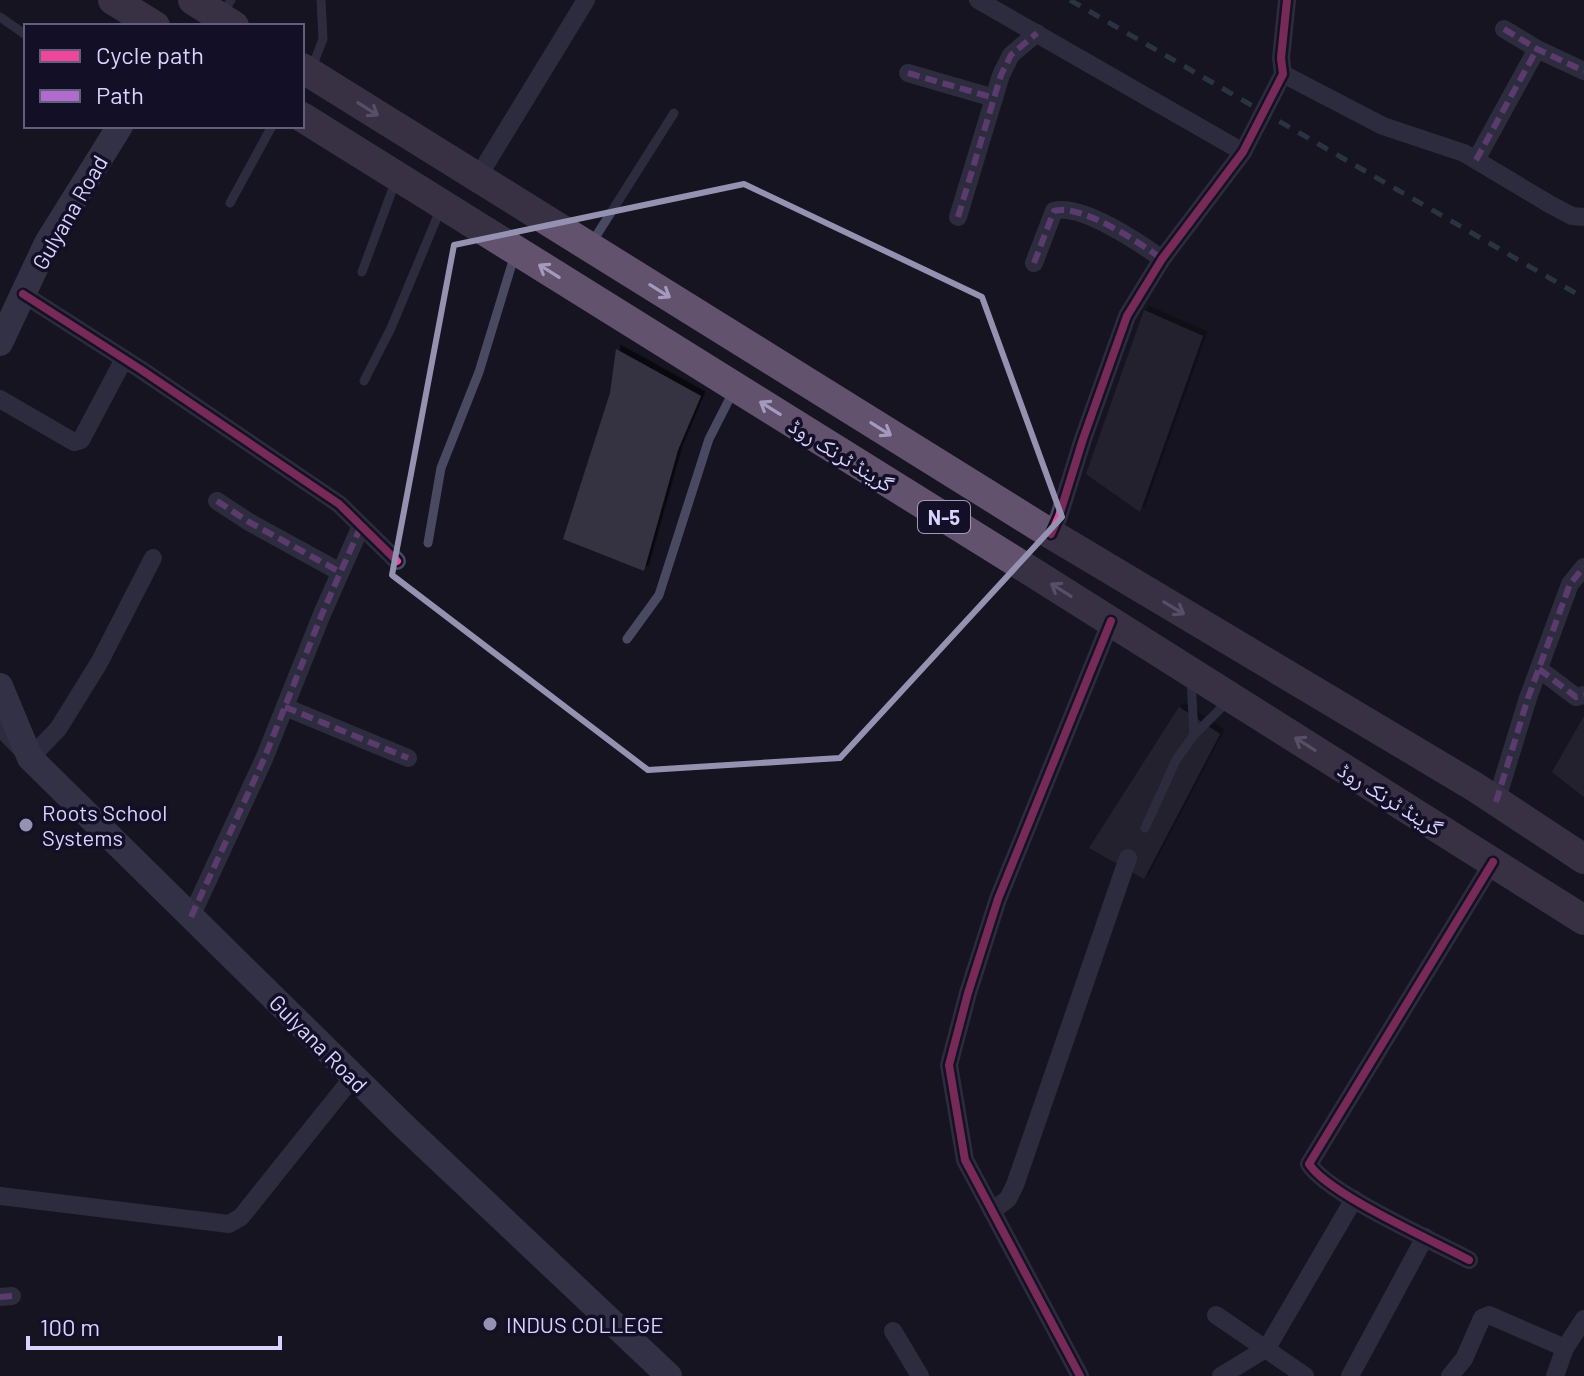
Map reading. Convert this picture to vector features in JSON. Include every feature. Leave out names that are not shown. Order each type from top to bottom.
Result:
[{"type":"highway","points":[[113,0],[152,24]]},
{"type":"highway","name":"گرینڈ ٹرنک روڈ","points":[[306,71],[1051,534],[1496,802],[1584,859]]},
{"type":"highway","name":"گرینڈ ٹرنک روڈ","points":[[304,118],[1584,920]]},
{"type":"highway","points":[[1029,570],[1051,534]]},
{"type":"main road","name":"Gulyana Road","points":[[0,343],[47,243],[119,128]]},
{"type":"main road","name":"Gulyana Road","points":[[0,686],[30,758],[353,1077],[669,1376]]},
{"type":"street","points":[[478,177],[586,0]]},
{"type":"street","points":[[978,0],[1243,152]]},
{"type":"street","points":[[1051,534],[1127,316],[1162,259],[1243,152],[1283,74],[1281,58],[1287,0]]},
{"type":"street","points":[[1504,29],[1584,71]]},
{"type":"street","points":[[958,217],[994,98],[1011,55],[1037,33]]},
{"type":"street","points":[[1476,160],[1537,49]]},
{"type":"street","points":[[908,73],[994,98]]},
{"type":"street","points":[[1283,74],[1383,126],[1446,145],[1572,216],[1584,217]]},
{"type":"street","points":[[1034,263],[1054,211],[1062,209],[1106,224],[1162,259]]},
{"type":"street","points":[[23,294],[339,504],[397,561]]},
{"type":"street","points":[[0,399],[74,442],[81,440],[124,359]]},
{"type":"street","points":[[217,501],[340,572]]},
{"type":"street","points":[[191,917],[264,759],[361,526]]},
{"type":"street","points":[[0,727],[30,758],[58,729],[99,663],[153,558]]},
{"type":"street","points":[[1496,802],[1570,584],[1584,567]]},
{"type":"street","points":[[1080,1376],[965,1160],[949,1065],[998,899],[1111,621]]},
{"type":"street","points":[[1539,669],[1576,697],[1584,695]]},
{"type":"street","points":[[285,707],[408,758]]},
{"type":"street","points":[[992,1211],[1008,1199],[1015,1185],[1128,858]]},
{"type":"street","points":[[1469,1260],[1354,1199],[1313,1172],[1309,1164],[1493,862]]},
{"type":"street","points":[[0,1196],[229,1224],[241,1217],[353,1077]]},
{"type":"street","points":[[1221,1376],[1267,1348],[1354,1199]]},
{"type":"street","points":[[1350,1376],[1425,1237]]},
{"type":"street","points":[[1216,1315],[1305,1376]]},
{"type":"street","points":[[1450,1376],[1464,1359],[1482,1318],[1489,1315],[1565,1348]]},
{"type":"street","points":[[1555,1376],[1565,1348],[1584,1319]]},
{"type":"street","points":[[893,1331],[920,1376]]},
{"type":"lane","points":[[306,71],[323,39],[321,0]]},
{"type":"lane","points":[[0,17],[24,34]]},
{"type":"lane","points":[[589,247],[674,113]]},
{"type":"lane","points":[[230,203],[271,128]]},
{"type":"lane","points":[[362,272],[397,177]]},
{"type":"lane","points":[[364,381],[391,328],[443,205]]},
{"type":"lane","points":[[428,543],[441,468],[479,372],[516,251]]},
{"type":"lane","points":[[627,639],[659,595],[709,439],[736,387]]},
{"type":"lane","points":[[1190,672],[1194,735]]},
{"type":"lane","points":[[1145,828],[1176,760],[1194,735],[1232,698]]},
{"type":"highlighted area","points":[[744,184],[982,297],[1062,517],[840,758],[648,770],[392,575],[454,245]]},
{"type":"building","points":[[1144,310],[1203,336],[1140,512],[1086,474]]},
{"type":"building","points":[[616,349],[701,396],[678,450],[644,571],[563,539],[610,393]]},
{"type":"building","points":[[1179,707],[1220,734],[1144,879],[1089,848]]},
{"type":"building","points":[[1584,716],[1584,797],[1552,772]]},
{"type":"railway","points":[[1070,0],[1584,298]]},
{"type":"marked path","points":[[1504,29],[1584,71]]},
{"type":"marked path","points":[[958,217],[1001,75],[1011,55],[1037,33]]},
{"type":"marked path","points":[[1476,160],[1537,49]]},
{"type":"marked path","points":[[908,73],[994,98]]},
{"type":"marked path","points":[[1034,263],[1054,211],[1065,210],[1110,226],[1162,259]]},
{"type":"marked path","points":[[217,501],[340,572]]},
{"type":"marked path","points":[[191,917],[264,759],[361,526]]},
{"type":"marked path","points":[[1496,802],[1528,698],[1570,584],[1584,567]]},
{"type":"marked path","points":[[1539,669],[1576,697],[1584,695]]},
{"type":"marked path","points":[[285,707],[408,758]]},
{"type":"marked path","points":[[0,1297],[12,1296]]},
{"type":"cycle path","points":[[1051,534],[1127,316],[1162,259],[1243,152],[1283,74],[1281,58],[1287,0]]},
{"type":"cycle path","points":[[23,294],[339,504],[397,561]]},
{"type":"cycle path","points":[[1080,1376],[965,1160],[949,1065],[998,899],[1111,621]]},
{"type":"cycle path","points":[[1469,1260],[1359,1203],[1320,1176],[1309,1164],[1493,862]]},
{"type":"place","name":"Roots School Systems","points":[[26,825]]},
{"type":"place","name":"INDUS COLLEGE","points":[[490,1324]]}]
